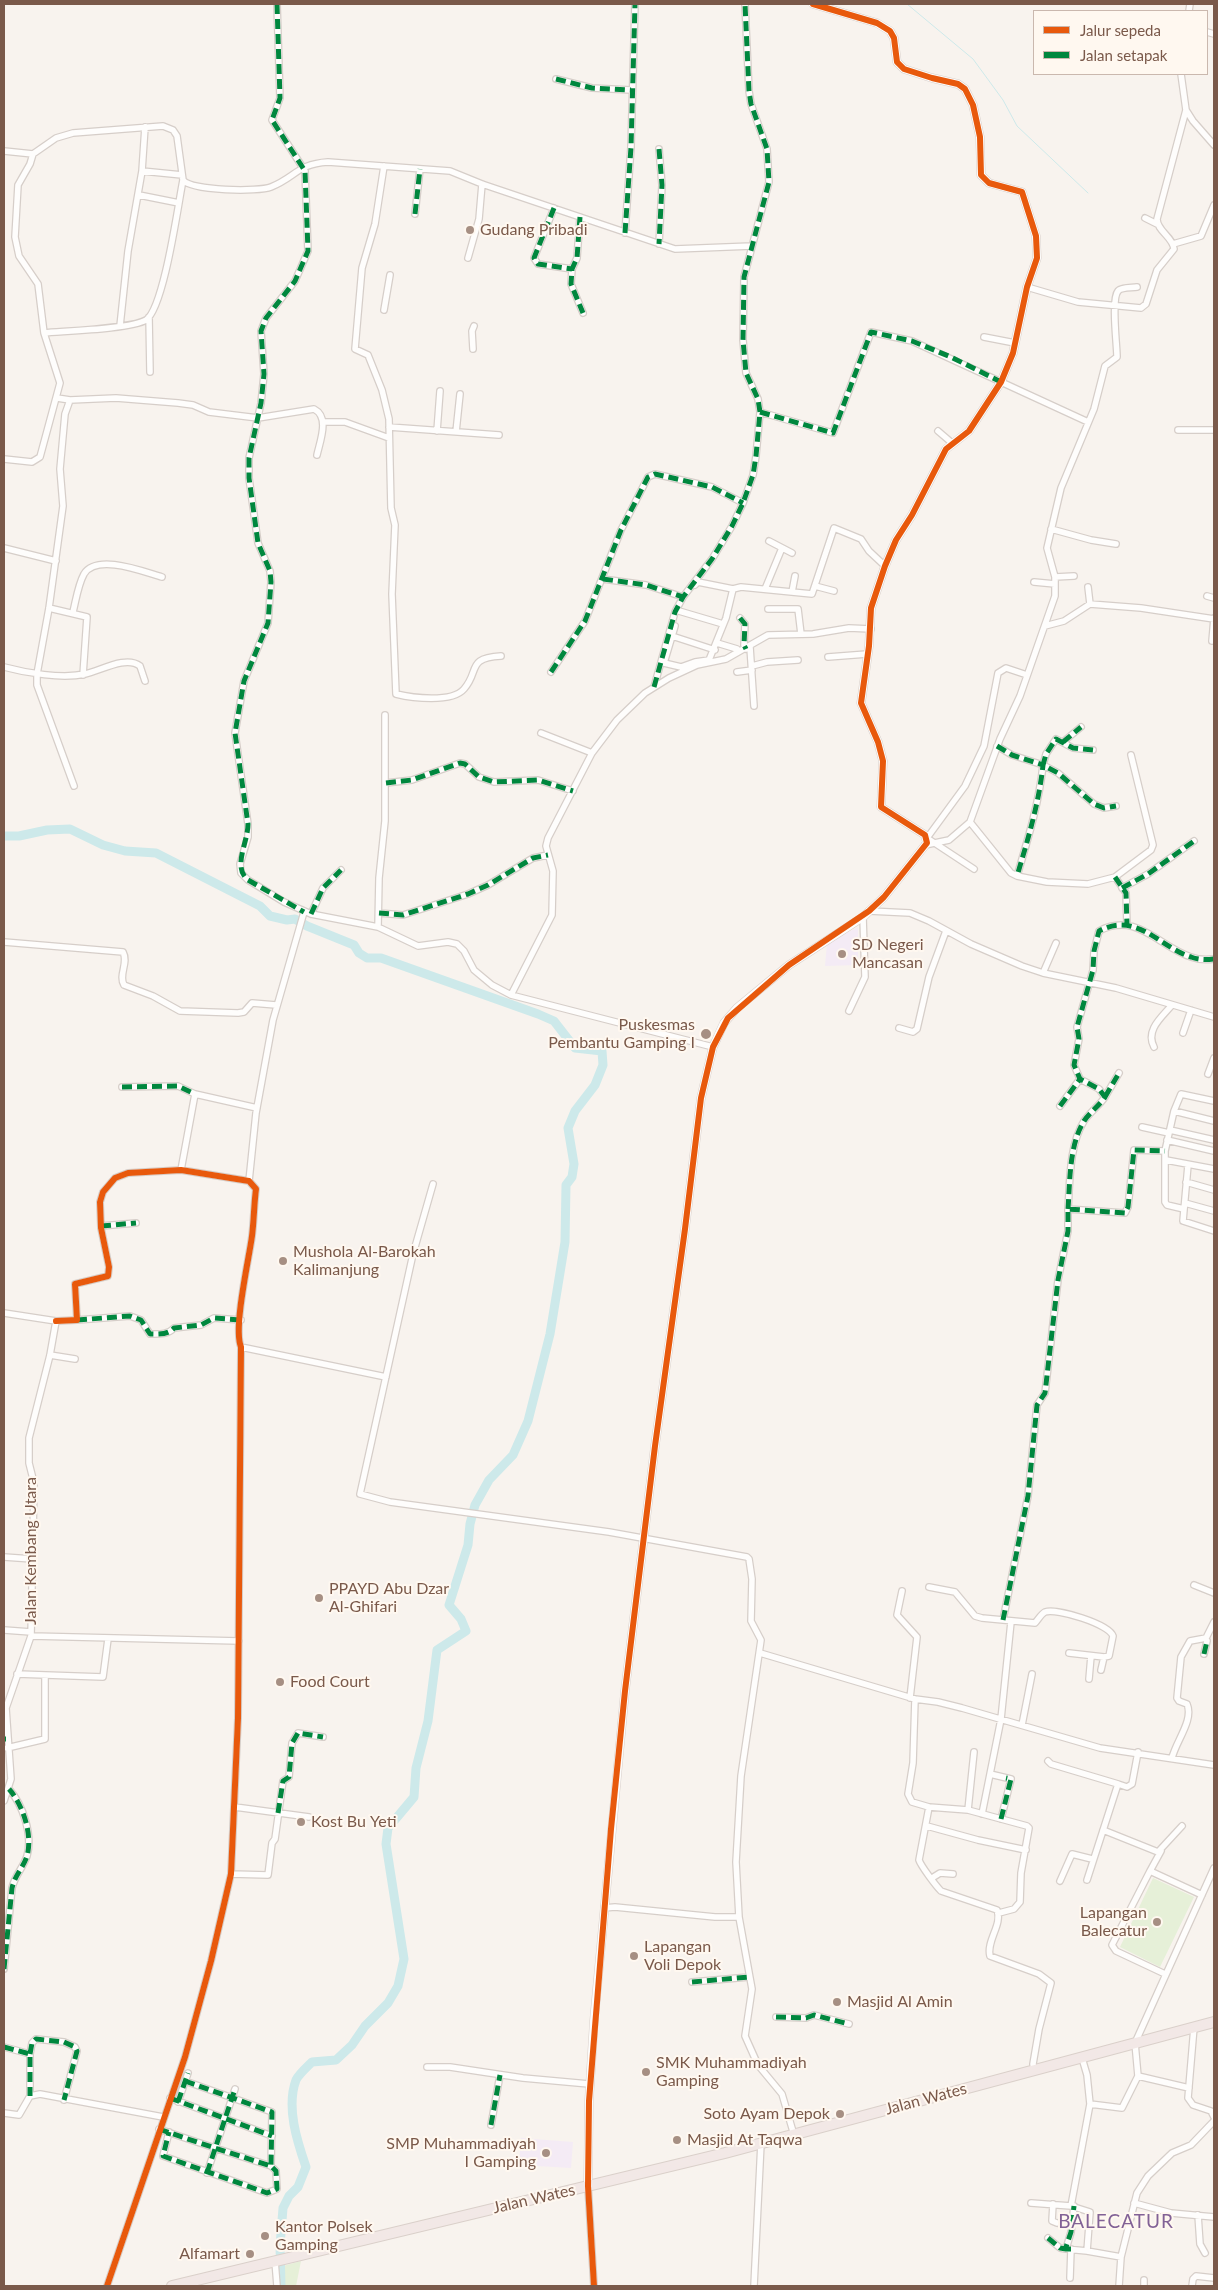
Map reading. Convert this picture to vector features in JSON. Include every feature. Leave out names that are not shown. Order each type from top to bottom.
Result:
[{"type":"highway","name":"Jalan Wates","points":[[172,2286],[794,2135],[1214,2022]]},
{"type":"street","points":[[278,4],[280,98],[272,120],[302,167],[305,176],[308,251],[295,281],[266,318],[261,331],[264,374],[258,418],[249,458],[249,478],[258,543],[270,571],[271,582],[268,622],[244,681],[235,734],[248,824],[248,837],[240,869],[248,880],[304,912],[378,927],[418,946],[448,942],[457,944],[464,951],[474,970],[492,985],[511,995],[713,1047]]},
{"type":"street","points":[[625,233],[631,148],[631,90],[635,4]]},
{"type":"street","points":[[654,687],[676,612],[683,597],[712,559],[743,504],[752,475],[760,412],[758,399],[746,373],[743,340],[744,277],[769,182],[767,148],[751,104],[749,91],[745,4]]},
{"type":"street","points":[[813,4],[877,24],[890,31],[894,38],[897,62],[904,68],[932,78],[958,84],[965,88],[973,105],[980,137],[980,175],[989,183],[1022,192],[1027,204],[1037,247],[1037,258],[1027,287],[1015,343],[1001,382],[969,431],[946,449],[885,566],[869,617],[871,629],[866,654],[861,703],[878,742],[883,761],[880,807],[912,826],[926,841],[949,840],[970,822],[1027,675],[1055,596],[1055,577],[1047,553],[1061,488],[1094,410],[1104,366],[1117,357],[1114,306],[1119,290],[1137,287]]},
{"type":"street","points":[[1157,224],[1186,110],[1181,75]]},
{"type":"street","points":[[556,79],[592,88],[631,90]]},
{"type":"street","points":[[1186,110],[1198,128],[1214,145]]},
{"type":"street","points":[[4,459],[32,462],[39,459],[60,385],[44,333],[38,284],[19,256],[14,233],[18,185],[30,164],[33,154],[56,138],[73,133],[163,126],[173,130],[180,151],[183,178],[162,286],[155,308],[149,317],[138,323],[44,333]]},
{"type":"street","points":[[120,326],[131,233],[139,195],[145,127]]},
{"type":"street","points":[[659,149],[662,185],[659,244]]},
{"type":"street","points":[[4,151],[33,154]]},
{"type":"street","points":[[142,171],[183,178],[188,185],[225,189],[256,189],[272,186],[302,167],[312,163],[328,162],[450,171],[482,184],[675,249],[752,246]]},
{"type":"street","points":[[384,166],[375,224],[362,268],[355,348],[368,355],[376,373],[386,403],[389,427],[391,508],[395,525],[392,594],[396,694],[445,699],[455,696],[465,689],[472,672],[480,661],[484,658],[501,656]]},
{"type":"street","points":[[415,214],[420,169]]},
{"type":"street","points":[[468,258],[479,219],[482,184]]},
{"type":"street","points":[[139,195],[179,203]]},
{"type":"street","points":[[1173,244],[1201,236],[1214,205]]},
{"type":"street","points":[[554,208],[534,258],[538,264],[572,269]]},
{"type":"street","points":[[580,217],[577,258],[572,269],[571,284],[583,313]]},
{"type":"street","points":[[1027,287],[1078,302],[1114,306],[1144,306],[1154,274],[1173,251],[1173,244],[1157,224],[1145,218]]},
{"type":"street","points":[[384,310],[390,275]]},
{"type":"street","points":[[149,317],[150,372]]},
{"type":"street","points":[[473,349],[472,331],[474,326]]},
{"type":"street","points":[[760,412],[833,433],[871,332],[912,341],[951,357],[1088,422]]},
{"type":"street","points":[[984,337],[1015,343]]},
{"type":"street","points":[[436,431],[440,391]]},
{"type":"street","points":[[456,432],[460,394]]},
{"type":"street","points":[[57,398],[70,400],[116,398],[170,402],[193,405],[209,412],[258,418],[314,409],[320,414],[323,422],[317,454]]},
{"type":"street","points":[[70,400],[65,414],[62,442],[60,483],[63,506],[49,608],[37,674],[38,692],[74,786]]},
{"type":"street","points":[[323,422],[345,422],[389,438]]},
{"type":"street","points":[[389,427],[499,435]]},
{"type":"street","points":[[1178,430],[1214,430]]},
{"type":"street","points":[[938,431],[952,443]]},
{"type":"street","points":[[551,672],[585,621],[621,530],[648,477],[651,475],[679,478],[712,487],[743,504]]},
{"type":"street","points":[[733,589],[715,650],[709,660],[681,667],[664,663],[679,611],[698,582],[733,589],[741,587],[812,594],[834,528],[861,539],[869,551],[885,566]]},
{"type":"street","points":[[1051,528],[1091,540],[1116,544]]},
{"type":"street","points":[[769,541],[792,552]]},
{"type":"street","points":[[4,548],[56,561]]},
{"type":"street","points":[[766,589],[782,548]]},
{"type":"street","points":[[73,612],[84,574],[96,566],[115,565],[162,577]]},
{"type":"street","points":[[792,592],[795,576]]},
{"type":"street","points":[[1055,577],[1074,576]]},
{"type":"street","points":[[603,578],[646,585],[683,597]]},
{"type":"street","points":[[1034,582],[1055,584]]},
{"type":"street","points":[[814,586],[834,591]]},
{"type":"street","points":[[1088,587],[1090,604]]},
{"type":"street","points":[[1207,596],[1214,598]]},
{"type":"street","points":[[1045,626],[1064,621],[1090,604],[1141,608],[1214,618],[1212,641]]},
{"type":"street","points":[[49,608],[85,615],[88,618],[83,675]]},
{"type":"street","points":[[768,609],[797,608],[799,610],[801,634]]},
{"type":"street","points":[[679,611],[723,624]]},
{"type":"street","points":[[740,618],[745,624],[744,643],[748,648],[752,668],[754,706]]},
{"type":"street","points":[[511,995],[552,914],[553,871],[546,846],[548,838],[592,753],[617,720],[645,693],[654,687],[697,665],[726,659],[768,635],[801,634],[849,628],[871,629]]},
{"type":"street","points":[[672,636],[715,650]]},
{"type":"street","points":[[717,642],[737,649]]},
{"type":"street","points":[[828,657],[866,654]]},
{"type":"street","points":[[736,672],[767,662],[798,660]]},
{"type":"street","points":[[4,667],[37,674],[83,675],[131,662],[140,666],[145,681]]},
{"type":"street","points":[[594,2286],[588,2186],[589,2084],[604,1908],[625,1691],[643,1539],[701,1098],[713,1047],[724,1023],[737,1008],[790,965],[862,917],[884,897],[965,786],[984,746],[998,673],[1006,668],[1027,675]]},
{"type":"street","points":[[378,927],[386,783],[385,716]]},
{"type":"street","points":[[1063,742],[1081,727]]},
{"type":"street","points":[[541,733],[592,753]]},
{"type":"street","points":[[1017,876],[1032,827],[1043,765],[1053,741],[1056,739],[1072,748],[1093,750]]},
{"type":"street","points":[[998,746],[1012,755],[1043,765],[1058,773],[1094,804],[1104,808],[1116,806]]},
{"type":"street","points":[[970,822],[1005,868],[1017,876],[1047,882],[1088,884],[1115,877],[1151,850],[1153,845],[1131,755]]},
{"type":"street","points":[[386,783],[412,780],[460,763],[465,764],[479,777],[494,782],[538,780],[573,791]]},
{"type":"street","points":[[1122,888],[1148,874],[1194,841]]},
{"type":"street","points":[[935,842],[974,870]]},
{"type":"street","points":[[379,913],[403,915],[468,894],[488,885],[533,858],[548,855]]},
{"type":"street","points":[[311,914],[322,888],[341,870]]},
{"type":"street","points":[[1115,877],[1126,893],[1127,925]]},
{"type":"street","points":[[869,911],[910,913],[971,944],[1043,973],[1116,988],[1214,1017]]},
{"type":"street","points":[[249,1181],[257,1108],[276,1005],[304,912]]},
{"type":"street","points":[[849,1011],[865,977],[862,917]]},
{"type":"street","points":[[1105,1097],[1099,1089],[1080,1079],[1074,1065],[1079,1039],[1078,1027],[1094,962],[1094,951],[1099,931],[1127,925],[1141,929],[1190,957],[1214,959]]},
{"type":"street","points":[[900,1028],[911,1032],[917,1030],[929,977],[946,931]]},
{"type":"street","points":[[4,942],[123,952],[126,959],[122,980],[124,986],[153,996],[180,1011],[241,1013],[252,1003],[276,1005]]},
{"type":"street","points":[[1043,973],[1056,943]]},
{"type":"street","points":[[1154,1046],[1151,1041],[1151,1032],[1172,1005]]},
{"type":"street","points":[[1183,1032],[1191,1010]]},
{"type":"street","points":[[1208,1074],[1214,1058]]},
{"type":"street","points":[[1003,1620],[1028,1496],[1037,1405],[1045,1393],[1058,1280],[1068,1231],[1073,1156],[1083,1122],[1105,1097],[1119,1073]]},
{"type":"street","points":[[1060,1106],[1080,1079]]},
{"type":"street","points":[[122,1087],[178,1086],[195,1094],[257,1108]]},
{"type":"street","points":[[181,1170],[195,1094]]},
{"type":"street","points":[[1214,1101],[1181,1094],[1174,1111],[1165,1151],[1165,1202],[1167,1205],[1214,1211]]},
{"type":"street","points":[[1174,1111],[1214,1120]]},
{"type":"street","points":[[1142,1127],[1214,1140]]},
{"type":"street","points":[[1167,1140],[1214,1151]]},
{"type":"street","points":[[1068,1209],[1125,1213],[1128,1207],[1134,1150],[1165,1151]]},
{"type":"street","points":[[1166,1160],[1214,1169]]},
{"type":"street","points":[[1188,1165],[1182,1218],[1185,1223],[1214,1231]]},
{"type":"street","points":[[77,1320],[75,1284],[87,1280],[105,1278],[109,1272],[101,1226],[101,1197],[106,1186],[114,1178],[128,1173],[181,1170],[249,1181],[256,1189],[239,1338],[241,1348],[239,1642],[235,1807],[231,1874],[206,1985],[107,2286]]},
{"type":"street","points":[[1186,1182],[1214,1190]]},
{"type":"street","points":[[433,1184],[417,1238],[360,1494],[390,1502],[609,1532],[747,1557],[750,1562],[752,1579],[751,1621],[761,1640],[739,1799],[736,1862],[739,1917],[752,1992],[744,2036],[758,2065],[782,2094],[794,2135]]},
{"type":"street","points":[[101,1226],[136,1223]]},
{"type":"street","points":[[4,1313],[56,1321],[130,1316],[141,1320],[150,1334],[171,1332],[174,1328],[201,1325],[214,1318],[240,1320]]},
{"type":"street","name":"Jalan Kembang Utara","points":[[4,1801],[11,1779],[5,1739],[5,1702],[31,1634],[34,1480],[28,1451],[29,1438],[50,1355],[56,1321]]},
{"type":"street","points":[[241,1348],[386,1377]]},
{"type":"street","points":[[50,1355],[75,1359]]},
{"type":"street","points":[[4,1557],[32,1559]]},
{"type":"street","points":[[1194,1584],[1214,1593]]},
{"type":"street","points":[[929,1588],[955,1592],[975,1616],[1011,1622],[1034,1623],[1046,1612],[1088,1620],[1108,1628],[1112,1633],[1110,1656],[1069,1653]]},
{"type":"street","points":[[902,1591],[897,1615],[917,1637],[913,1699],[913,1763],[908,1794],[912,1802],[929,1807],[968,1810],[1027,1826],[1030,1831],[1021,1872],[1020,1902],[1014,1909],[998,1913],[988,1906],[941,1890],[928,1871],[921,1865],[919,1856],[927,1826],[929,1807]]},
{"type":"street","points":[[982,1814],[1001,1719],[1011,1622]]},
{"type":"street","points":[[1204,1654],[1205,1640],[1214,1622]]},
{"type":"street","points":[[4,1630],[31,1634],[108,1638],[239,1642]]},
{"type":"street","points":[[17,1674],[103,1676],[108,1638]]},
{"type":"street","points":[[1172,1758],[1178,1739],[1185,1730],[1189,1712],[1187,1704],[1179,1701],[1177,1698],[1181,1657],[1193,1639],[1214,1643]]},
{"type":"street","points":[[760,1653],[913,1699],[938,1702],[1109,1750],[1138,1752],[1214,1765]]},
{"type":"street","points":[[1089,1680],[1092,1656]]},
{"type":"street","points":[[1101,1670],[1104,1657]]},
{"type":"street","points":[[1022,1725],[1032,1674]]},
{"type":"street","points":[[7,1748],[45,1739],[45,1675]]},
{"type":"street","points":[[231,1874],[268,1875],[283,1781],[288,1777],[292,1743],[298,1733],[322,1737]]},
{"type":"street","points":[[968,1810],[974,1752]]},
{"type":"street","points":[[1048,1761],[1051,1764],[1127,1787],[1132,1784],[1138,1752]]},
{"type":"street","points":[[990,1774],[1011,1779],[1002,1819]]},
{"type":"street","points":[[1087,1880],[1092,1859],[1118,1784]]},
{"type":"street","points":[[4,1969],[12,1888],[15,1875],[27,1856],[28,1835],[25,1819],[9,1789]]},
{"type":"street","points":[[235,1807],[309,1817]]},
{"type":"street","points":[[927,1826],[978,1840],[1026,1850]]},
{"type":"street","points":[[1165,1974],[1112,1948],[1161,1851],[1182,1826]]},
{"type":"street","points":[[1102,1830],[1154,1851],[1161,1851]]},
{"type":"street","points":[[1060,1881],[1072,1854],[1092,1859]]},
{"type":"street","points":[[1090,2104],[1122,2108],[1138,2076],[1135,2042],[1214,1868]]},
{"type":"street","points":[[1150,1871],[1202,1895]]},
{"type":"street","points":[[932,1878],[940,1873],[953,1874]]},
{"type":"street","points":[[604,1908],[615,1907],[715,1917],[739,1917]]},
{"type":"street","points":[[998,1913],[989,1944],[990,1956],[1039,1974],[1051,1983],[1038,2029],[1033,2064],[1034,2070]]},
{"type":"street","points":[[692,1982],[749,1977]]},
{"type":"street","points":[[776,2017],[806,2018],[814,2015],[849,2024]]},
{"type":"street","points":[[1194,2027],[1189,2088],[1190,2102],[1211,2111],[1214,2117]]},
{"type":"street","points":[[4,2113],[19,2115],[30,2096],[30,2054],[32,2043],[36,2039],[64,2042],[75,2047],[77,2050],[64,2100]]},
{"type":"street","points":[[4,2047],[30,2054]]},
{"type":"street","points":[[1070,2278],[1068,2249],[1073,2206],[1090,2104],[1087,2075],[1082,2058]]},
{"type":"street","points":[[427,2067],[450,2067],[500,2075],[589,2084]]},
{"type":"street","points":[[178,2102],[188,2073]]},
{"type":"street","points":[[490,2124],[500,2075]]},
{"type":"street","points":[[1138,2076],[1189,2088]]},
{"type":"street","points":[[185,2081],[272,2112],[270,2166]]},
{"type":"street","points":[[207,2173],[217,2148],[235,2089]]},
{"type":"street","points":[[30,2096],[40,2094],[64,2100],[164,2117]]},
{"type":"street","points":[[170,2098],[272,2136]]},
{"type":"street","points":[[1119,2286],[1121,2257],[1137,2193],[1148,2176],[1176,2150],[1186,2148],[1196,2141],[1214,2121]]},
{"type":"street","points":[[159,2129],[169,2132],[270,2166],[276,2171],[278,2186],[272,2193],[207,2173],[163,2156],[169,2132]]},
{"type":"street","points":[[754,2286],[761,2143]]},
{"type":"street","points":[[1032,2203],[1073,2206],[1090,2212],[1087,2251]]},
{"type":"street","points":[[1134,2203],[1171,2213],[1214,2217]]},
{"type":"street","points":[[1053,2204],[1052,2221],[1057,2223]]},
{"type":"street","points":[[1198,2215],[1200,2244],[1205,2253]]},
{"type":"street","points":[[1048,2238],[1060,2248],[1121,2257]]},
{"type":"street","points":[[276,2286],[278,2260]]},
{"type":"street","points":[[1192,2286],[1193,2279],[1196,2276],[1214,2278]]},
{"type":"shaded area","name":"SD Negeri Mancasan","points":[[858,927],[858,965],[825,966],[827,943]]},
{"type":"shaded area","name":"SMP Muhammadiyah I Gamping","points":[[521,2138],[573,2142],[571,2168],[519,2165]]},
{"type":"green space","name":"Lapangan Balecatur","points":[[1153,1878],[1194,1897],[1160,1967],[1120,1947]]},
{"type":"green space","points":[[301,2261],[296,2286],[283,2286],[283,2266]]},
{"type":"waterway","points":[[907,4],[973,59],[1003,100],[1017,126],[1088,193]]},
{"type":"waterway","points":[[4,836],[19,836],[47,830],[70,829],[103,845],[125,851],[156,853],[260,906],[270,916],[287,920],[295,919],[307,926],[354,945],[359,953],[367,958],[381,958],[538,1014],[554,1021],[575,1048],[602,1051],[603,1065],[595,1085],[575,1111],[568,1128],[574,1164],[572,1177],[566,1185],[565,1242],[550,1334],[528,1421],[513,1455],[489,1480],[475,1505],[470,1524],[468,1545],[449,1605],[461,1619],[466,1631],[437,1650],[428,1721],[416,1768],[414,1797],[388,1828],[386,1844],[404,1959],[398,1986],[388,2003],[365,2026],[352,2045],[336,2060],[312,2062],[296,2080],[293,2090],[292,2113],[296,2135],[306,2167],[298,2187],[289,2196],[283,2208],[280,2246],[281,2286]]},
{"type":"marked path","points":[[277,4],[280,98],[272,120],[305,171],[308,251],[295,281],[266,318],[261,331],[264,374],[261,403],[249,458],[249,478],[258,543],[270,571],[271,582],[268,623],[244,681],[235,733],[248,824],[241,862],[243,875],[248,880],[304,912]]},
{"type":"marked path","points":[[625,233],[631,147],[635,4]]},
{"type":"marked path","points":[[654,687],[675,612],[683,597],[712,559],[732,526],[753,475],[756,456],[760,412],[758,399],[746,373],[743,340],[744,277],[769,182],[767,149],[751,104],[749,91],[745,4]]},
{"type":"marked path","points":[[556,79],[592,88],[631,90]]},
{"type":"marked path","points":[[659,149],[662,185],[659,244]]},
{"type":"marked path","points":[[415,214],[420,169]]},
{"type":"marked path","points":[[554,208],[534,258],[538,264],[572,269]]},
{"type":"marked path","points":[[580,217],[577,258],[572,269],[571,284],[583,313]]},
{"type":"marked path","points":[[760,412],[833,433],[871,332],[912,341],[951,357],[1001,382]]},
{"type":"marked path","points":[[551,672],[585,621],[621,530],[648,477],[655,474],[712,487],[743,503]]},
{"type":"marked path","points":[[603,579],[646,585],[683,597]]},
{"type":"marked path","points":[[740,618],[745,624],[744,645],[746,649]]},
{"type":"marked path","points":[[1063,742],[1081,727]]},
{"type":"marked path","points":[[1093,750],[1073,748],[1056,739],[1046,754],[1043,765],[1058,773],[1094,804],[1104,808],[1116,806]]},
{"type":"marked path","points":[[997,746],[1012,755],[1043,765],[1036,807],[1017,876]]},
{"type":"marked path","points":[[386,783],[412,780],[460,763],[465,764],[479,777],[494,782],[538,780],[573,791]]},
{"type":"marked path","points":[[1122,888],[1148,874],[1194,841]]},
{"type":"marked path","points":[[379,913],[403,915],[468,894],[488,885],[533,858],[548,855]]},
{"type":"marked path","points":[[311,914],[323,888],[341,870]]},
{"type":"marked path","points":[[1115,877],[1126,893],[1127,925]]},
{"type":"marked path","points":[[1068,1209],[1071,1164],[1075,1141],[1084,1121],[1105,1097],[1099,1089],[1080,1079],[1074,1065],[1079,1039],[1077,1027],[1093,970],[1094,951],[1099,931],[1113,926],[1125,925],[1147,933],[1191,957],[1202,960],[1214,959]]},
{"type":"marked path","points":[[1105,1097],[1119,1073]]},
{"type":"marked path","points":[[1060,1106],[1080,1079]]},
{"type":"marked path","points":[[122,1087],[178,1086],[195,1094]]},
{"type":"marked path","points":[[1003,1620],[1028,1496],[1037,1405],[1045,1393],[1058,1280],[1068,1231],[1068,1209],[1125,1213],[1128,1207],[1134,1150],[1165,1151]]},
{"type":"marked path","points":[[101,1226],[136,1223]]},
{"type":"marked path","points":[[77,1320],[130,1316],[141,1320],[150,1334],[166,1333],[174,1328],[201,1325],[214,1318],[241,1320]]},
{"type":"marked path","points":[[1204,1654],[1207,1641]]},
{"type":"marked path","points":[[278,1813],[283,1781],[289,1777],[292,1743],[298,1733],[323,1737]]},
{"type":"marked path","points":[[1001,1819],[1011,1779],[1006,1778]]},
{"type":"marked path","points":[[4,1969],[12,1888],[29,1848],[28,1830],[19,1803],[9,1789]]},
{"type":"marked path","points":[[692,1982],[749,1977]]},
{"type":"marked path","points":[[776,2017],[806,2018],[814,2015],[849,2024]]},
{"type":"marked path","points":[[30,2054],[32,2043],[36,2039],[64,2042],[75,2047],[77,2051],[64,2100]]},
{"type":"marked path","points":[[4,2047],[30,2054],[30,2096]]},
{"type":"marked path","points":[[178,2102],[188,2073]]},
{"type":"marked path","points":[[491,2125],[500,2075]]},
{"type":"marked path","points":[[185,2081],[272,2112],[271,2166]]},
{"type":"marked path","points":[[207,2173],[235,2089]]},
{"type":"marked path","points":[[170,2098],[272,2136]]},
{"type":"marked path","points":[[159,2129],[173,2134],[187,2139],[271,2166],[276,2171],[277,2189],[267,2193],[163,2156],[169,2132]]},
{"type":"marked path","points":[[1071,2249],[1066,2249],[1066,2247],[1071,2232],[1074,2206]]},
{"type":"marked path","points":[[1048,2238],[1060,2248],[1066,2249]]},
{"type":"cycle path","points":[[594,2286],[588,2186],[589,2101],[611,1829],[625,1691],[655,1446],[701,1098],[713,1047],[728,1018],[789,965],[869,911],[884,897],[927,843],[925,835],[881,807],[883,761],[878,742],[861,703],[869,646],[871,608],[896,540],[912,515],[946,449],[969,431],[1001,382],[1013,353],[1027,287],[1037,258],[1036,236],[1022,192],[989,183],[981,175],[980,137],[973,105],[965,89],[958,84],[904,69],[897,62],[894,38],[890,31],[877,23],[813,4]]},
{"type":"cycle path","points":[[56,1321],[77,1320],[75,1284],[108,1276],[109,1267],[101,1228],[100,1202],[103,1192],[115,1178],[128,1173],[181,1170],[249,1181],[256,1189],[252,1236],[242,1293],[239,1325],[241,1347],[238,1718],[231,1874],[211,1961],[185,2057],[107,2286]]},
{"type":"place","name":"Gudang Pribadi","points":[[470,230]]},
{"type":"place","name":"SD Negeri Mancasan","points":[[842,954]]},
{"type":"place","name":"Puskesmas Pembantu Gamping I","points":[[706,1034]]},
{"type":"place","name":"Mushola Al-Barokah Kalimanjung","points":[[283,1261]]},
{"type":"place","name":"PPAYD Abu Dzar Al-Ghifari","points":[[319,1598]]},
{"type":"place","name":"Food Court","points":[[280,1682]]},
{"type":"place","name":"Kost Bu Yeti","points":[[301,1822]]},
{"type":"place","name":"Lapangan Balecatur","points":[[1157,1922]]},
{"type":"place","name":"Lapangan Voli Depok","points":[[634,1956]]},
{"type":"place","name":"Masjid Al Amin","points":[[837,2002]]},
{"type":"place","name":"SMK Muhammadiyah Gamping","points":[[646,2072]]},
{"type":"place","name":"Soto Ayam Depok","points":[[840,2114]]},
{"type":"place","name":"Masjid At Taqwa","points":[[677,2140]]},
{"type":"place","name":"SMP Muhammadiyah I Gamping","points":[[546,2153]]},
{"type":"place","name":"Kantor Polsek Gamping","points":[[265,2236]]},
{"type":"place","name":"Alfamart","points":[[250,2254]]},
{"type":"district","name":"BALECATUR","points":[[1116,2222]]}]
